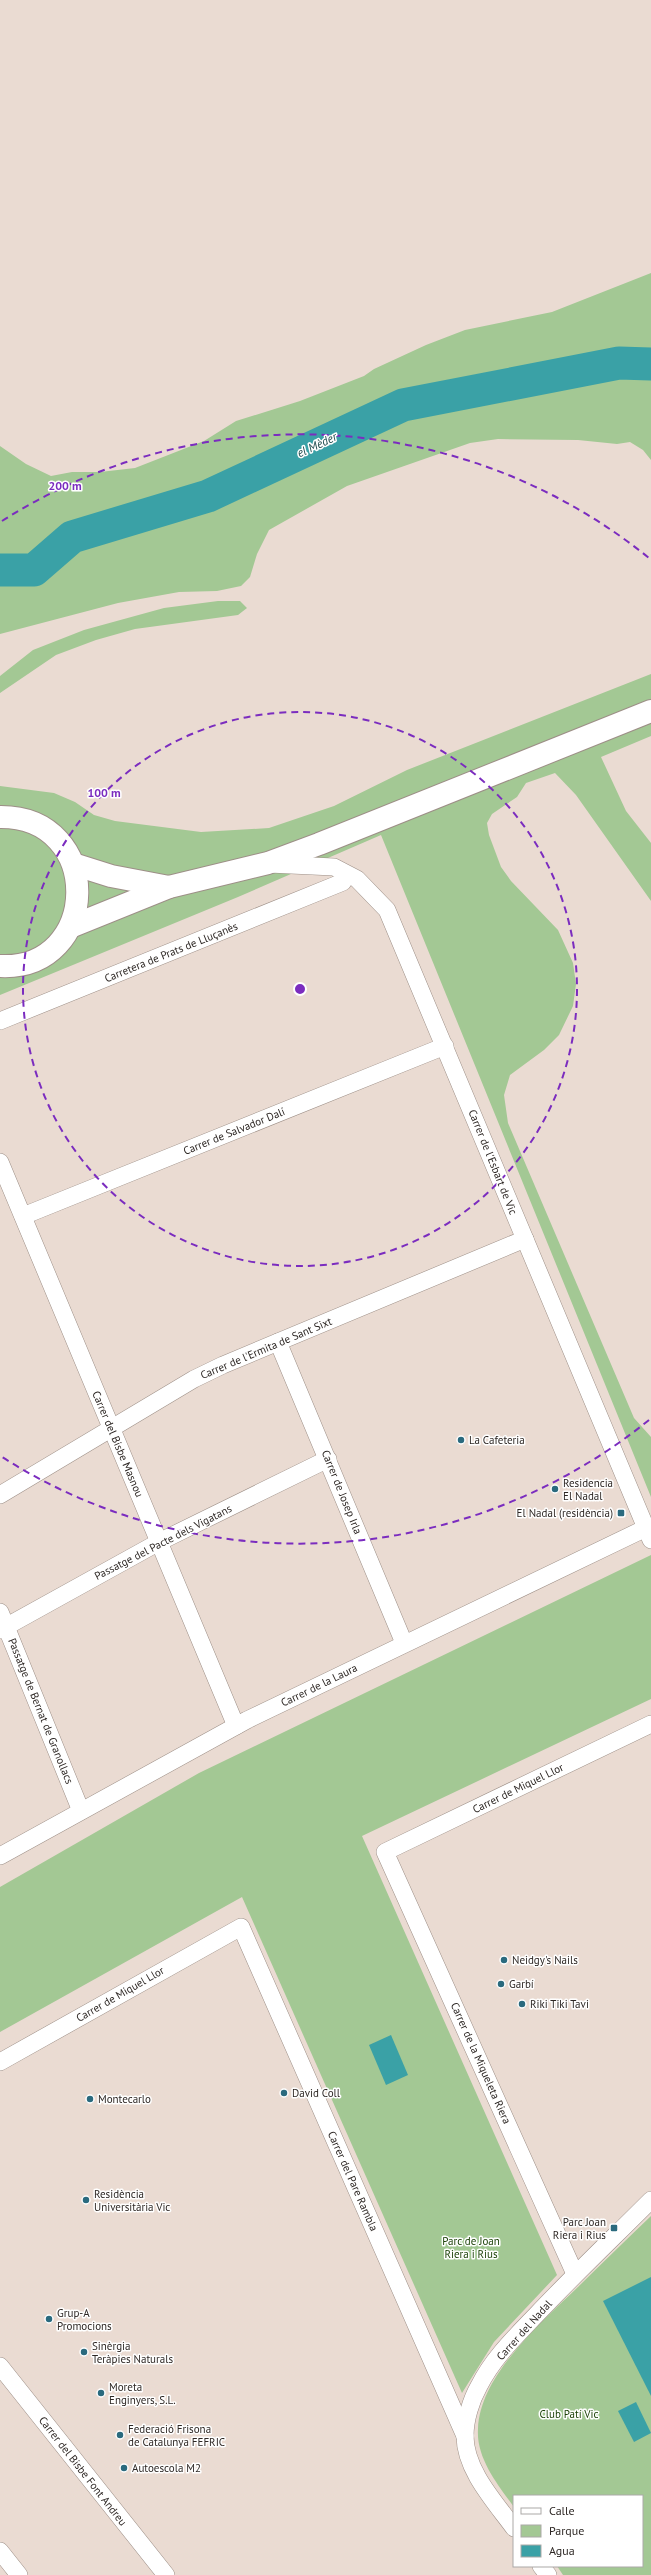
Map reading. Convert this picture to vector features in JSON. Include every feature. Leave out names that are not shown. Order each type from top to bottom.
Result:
[{"type":"street","points":[[70,927],[169,887],[268,863],[651,711]]},
{"type":"street","points":[[0,817],[16,818],[42,827],[62,845],[73,864],[79,892],[76,909],[70,927],[60,941],[42,956],[20,964],[0,966]]},
{"type":"street","name":"Carrer de l'Esbart de Vic","points":[[268,863],[271,866],[334,867],[358,879],[387,910],[649,1534]]},
{"type":"street","points":[[73,864],[111,876],[169,887]]},
{"type":"street","name":"Carretera de Prats de Lluçanès","points":[[0,1022],[343,882]]},
{"type":"street","name":"Carrer de Salvador Dalí","points":[[23,1216],[445,1046]]},
{"type":"street","name":"Carrer del Bisbe Masnou","points":[[0,1162],[236,1726]]},
{"type":"street","name":"Carrer de l'Ermita de Sant Sixt","points":[[0,1494],[194,1379],[278,1342],[525,1239]]},
{"type":"street","name":"Carrer de Josep Irla","points":[[278,1342],[404,1643]]},
{"type":"street","name":"Passatge del Pacte dels Vigatans","points":[[2,1623],[159,1542],[328,1459]]},
{"type":"street","name":"Carrer de la Laura","points":[[0,1856],[236,1726],[404,1643],[649,1534]]},
{"type":"street","name":"Passatge de Bernat de Granollacs","points":[[2,1623],[81,1811]]},
{"type":"street","name":"Carrer de Miquel Llor","points":[[385,1852],[651,1724]]},
{"type":"street","name":"Carrer de la Miqueleta Riera","points":[[385,1852],[575,2274]]},
{"type":"street","name":"Carrer de Miquel Llor","points":[[0,2062],[240,1927]]},
{"type":"street","name":"Carrer del Pare Rambla","points":[[240,1927],[465,2436]]},
{"type":"street","name":"Carrer del Nadal","points":[[513,2527],[480,2479],[469,2455],[465,2436],[469,2411],[478,2386],[503,2350],[575,2274],[651,2200]]},
{"type":"street","name":"Carrer del Bisbe Font Andreu","points":[[0,2366],[166,2575]]},
{"type":"street","points":[[0,2551],[19,2575]]},
{"type":"street","points":[[542,2567],[548,2575]]},
{"type":"green space","points":[[651,273],[651,460],[643,450],[630,442],[617,444],[578,440],[498,439],[470,443],[347,486],[269,530],[257,554],[250,577],[241,586],[217,591],[179,592],[118,603],[0,634],[0,446],[26,464],[51,476],[72,472],[100,472],[135,468],[204,441],[236,421],[300,401],[364,376],[374,369],[426,345],[465,330],[552,312]]},
{"type":"green space","points":[[218,601],[240,601],[247,608],[238,615],[135,629],[96,640],[56,655],[0,693],[0,676],[33,650],[84,630],[164,608]]},
{"type":"green space","points":[[651,674],[651,736],[601,757],[626,811],[651,843],[651,901],[576,795],[555,773],[526,783],[517,797],[492,814],[487,823],[489,835],[501,867],[511,881],[558,930],[573,963],[576,984],[573,1006],[559,1035],[544,1050],[510,1075],[504,1095],[508,1123],[634,1418],[651,1437],[651,1497],[381,835],[238,897],[0,995],[0,786],[54,793],[75,802],[94,815],[115,821],[201,832],[269,828],[334,806],[407,770]]},
{"type":"green space","name":"Parc de Joan Riera i Rius","points":[[651,1555],[651,1699],[362,1836],[557,2275],[494,2342],[462,2393],[242,1897],[0,2032],[0,1887],[199,1773]]},
{"type":"green space","name":"Club Patí Vic","points":[[651,2216],[651,2575],[563,2575],[558,2567],[643,2567],[643,2495],[513,2495],[513,2506],[501,2490],[484,2461],[478,2440],[481,2408],[501,2369],[548,2315]]},
{"type":"water","points":[[391,2035],[408,2075],[386,2085],[369,2045]]},
{"type":"water","points":[[651,2277],[651,2396],[603,2301]]},
{"type":"water","points":[[636,2402],[651,2433],[634,2442],[618,2411]]},
{"type":"waterway","name":"el Mèder","points":[[0,570],[34,570],[72,537],[208,496],[403,405],[619,363],[651,364]]},
{"type":"place","name":"La Cafeteria","points":[[461,1440]]},
{"type":"place","name":"Residencia El Nadal","points":[[555,1489]]},
{"type":"place","name":"El Nadal (residència)","points":[[621,1513]]},
{"type":"place","name":"Neidgy's Nails","points":[[504,1960]]},
{"type":"place","name":"Garbí","points":[[501,1984]]},
{"type":"place","name":"Riki Tiki Tavi","points":[[522,2004]]},
{"type":"place","name":"David Coll","points":[[284,2093]]},
{"type":"place","name":"Montecarlo","points":[[90,2099]]},
{"type":"place","name":"Residència Universitària Vic","points":[[86,2200]]},
{"type":"place","name":"Parc Joan Riera i Rius","points":[[614,2228]]},
{"type":"place","name":"Grup-A Promocions","points":[[49,2319]]},
{"type":"place","name":"Sinèrgia Teràpies Naturals","points":[[84,2352]]},
{"type":"place","name":"Moreta Enginyers, S.L.","points":[[101,2393]]},
{"type":"place","name":"Federació Frisona de Catalunya FEFRIC","points":[[120,2435]]},
{"type":"place","name":"Autoescola M2","points":[[124,2468]]}]
